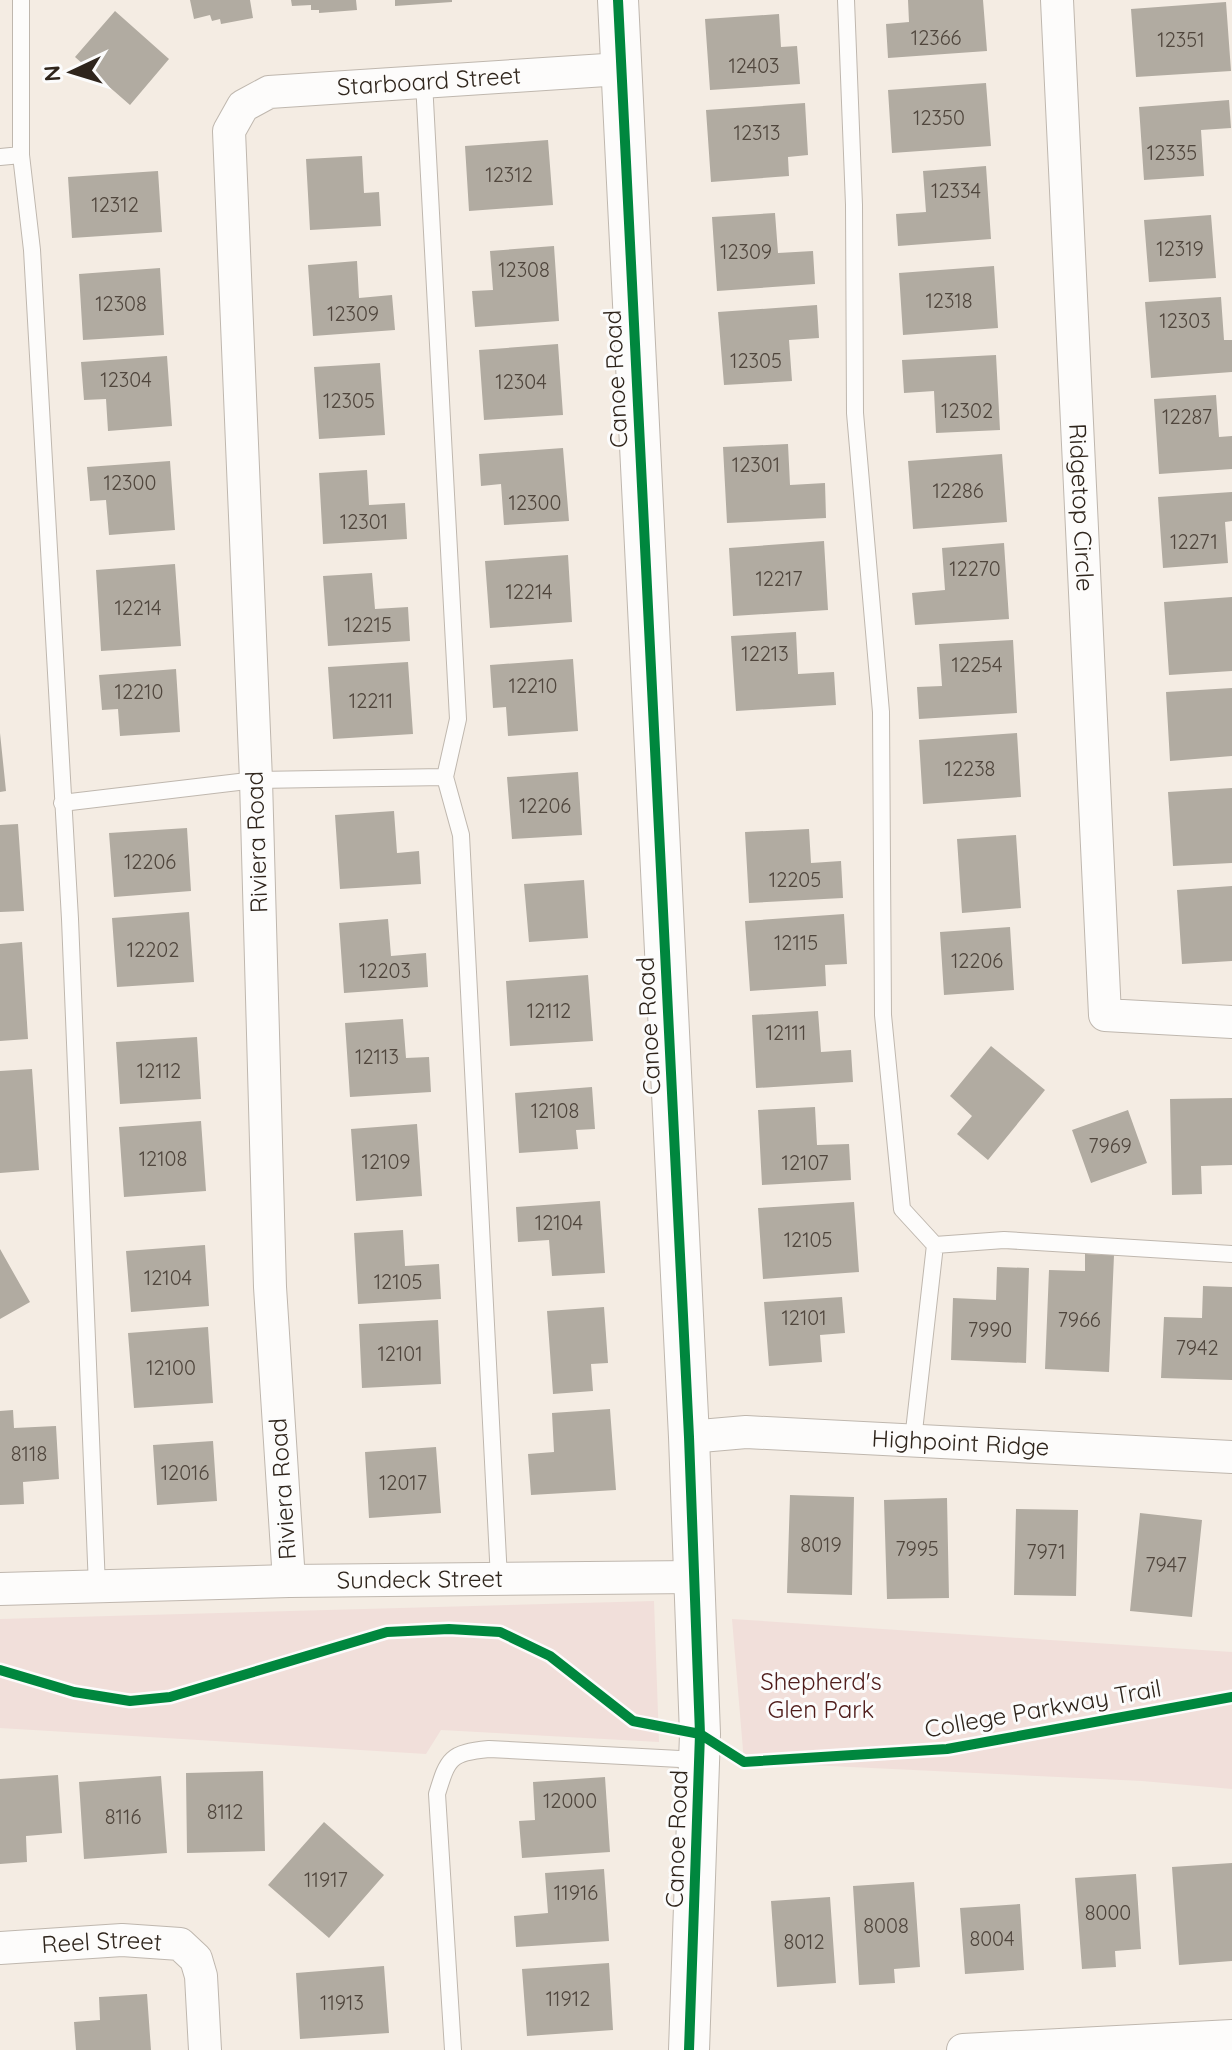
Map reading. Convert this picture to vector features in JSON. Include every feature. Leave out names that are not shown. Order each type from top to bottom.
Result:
[{"type":"street","name":"Canoe Road","points":[[618,0],[694,1577],[700,1760],[689,2050]]},
{"type":"street","name":"Ridgetop Circle","points":[[1057,0],[1105,1015],[1232,1022]]},
{"type":"street","name":"Starboard Street","points":[[243,106],[269,92],[621,69]]},
{"type":"street","name":"Riviera Road","points":[[243,106],[229,131],[230,202],[256,780],[270,1287],[289,1581]]},
{"type":"street","name":"Highpoint Ridge","points":[[689,1437],[746,1432],[1232,1457]]},
{"type":"street","name":"Sundeck Street","points":[[0,1589],[289,1581],[694,1577]]},
{"type":"street","name":"Reel Street","points":[[0,1948],[122,1940],[180,1944],[196,1959],[201,1976],[205,2050]]},
{"type":"street","points":[[963,2050],[1232,2036]]},
{"type":"lane","points":[[21,0],[21,155],[32,250],[62,803],[97,1587]]},
{"type":"lane","points":[[846,0],[854,205],[855,413],[881,712],[883,1015],[902,1209],[935,1245],[913,1440]]},
{"type":"lane","points":[[424,82],[458,719],[445,777],[461,835],[499,1579]]},
{"type":"lane","points":[[0,157],[21,155]]},
{"type":"lane","points":[[62,803],[256,780],[445,777]]},
{"type":"lane","points":[[935,1245],[1004,1240],[1232,1254]]},
{"type":"lane","points":[[453,2050],[437,1794],[447,1762],[462,1751],[489,1749],[700,1760]]},
{"type":"green space","points":[[654,1601],[659,1742],[441,1730],[426,1754],[0,1728],[0,1619]]},
{"type":"green space","name":"Shepherd's Glen Park","points":[[732,1619],[1232,1652],[1232,1789],[1142,1781],[744,1762]]},
{"type":"building","points":[[190,0],[250,0],[253,18],[221,24],[220,19],[212,21],[210,15],[194,19]]},
{"type":"building","points":[[291,0],[356,0],[357,10],[319,13],[319,10],[311,10],[311,5],[292,6]]},
{"type":"building","points":[[395,0],[452,0],[452,2],[395,6]]},
{"type":"building","points":[[908,0],[983,0],[987,51],[888,58],[886,24],[909,22]]},
{"type":"building","points":[[1226,2],[1231,71],[1136,77],[1131,9]]},
{"type":"building","points":[[115,11],[169,59],[130,105],[75,57]]},
{"type":"building","points":[[779,14],[781,47],[797,46],[800,84],[710,90],[705,19]]},
{"type":"building","points":[[986,83],[991,146],[892,153],[888,90]]},
{"type":"building","points":[[1229,100],[1231,128],[1201,130],[1204,176],[1144,180],[1139,107]]},
{"type":"building","points":[[805,103],[808,155],[788,157],[789,176],[711,182],[706,110]]},
{"type":"building","points":[[548,140],[553,205],[469,211],[465,146]]},
{"type":"building","points":[[362,156],[364,193],[379,192],[381,226],[310,230],[306,159]]},
{"type":"building","points":[[986,166],[991,239],[898,246],[896,214],[926,212],[923,171]]},
{"type":"building","points":[[158,171],[162,232],[72,238],[68,177]]},
{"type":"building","points":[[775,213],[778,253],[813,251],[815,284],[717,291],[712,217]]},
{"type":"building","points":[[1211,215],[1216,278],[1149,282],[1144,220]]},
{"type":"building","points":[[554,246],[559,321],[475,327],[472,291],[493,290],[490,251]]},
{"type":"building","points":[[357,261],[359,298],[392,295],[395,330],[313,336],[308,265]]},
{"type":"building","points":[[994,266],[998,328],[903,335],[899,273]]},
{"type":"building","points":[[160,268],[164,335],[83,340],[79,274]]},
{"type":"building","points":[[1221,297],[1224,340],[1232,340],[1232,372],[1151,378],[1145,302]]},
{"type":"building","points":[[817,305],[819,338],[789,340],[792,381],[724,385],[718,312]]},
{"type":"building","points":[[558,344],[563,415],[484,420],[479,350]]},
{"type":"building","points":[[996,355],[1000,430],[936,433],[934,391],[904,393],[902,360]]},
{"type":"building","points":[[167,356],[172,426],[108,431],[106,399],[84,400],[81,362]]},
{"type":"building","points":[[380,363],[385,435],[319,439],[314,367]]},
{"type":"building","points":[[1216,395],[1219,437],[1232,436],[1232,469],[1159,474],[1154,399]]},
{"type":"building","points":[[788,444],[790,485],[825,483],[826,518],[727,523],[723,447]]},
{"type":"building","points":[[563,448],[569,521],[504,525],[501,484],[481,486],[479,454]]},
{"type":"building","points":[[1002,454],[1007,522],[913,529],[908,461]]},
{"type":"building","points":[[170,461],[175,530],[109,535],[106,500],[90,501],[87,467]]},
{"type":"building","points":[[367,470],[369,505],[405,503],[407,539],[323,544],[319,473]]},
{"type":"building","points":[[1232,492],[1232,521],[1225,522],[1228,563],[1163,568],[1158,497]]},
{"type":"building","points":[[824,541],[828,610],[733,616],[729,548]]},
{"type":"building","points":[[1004,543],[1009,619],[915,625],[912,593],[945,590],[942,548]]},
{"type":"building","points":[[568,555],[572,622],[490,628],[485,561]]},
{"type":"building","points":[[175,564],[181,646],[101,651],[96,570]]},
{"type":"building","points":[[372,573],[375,609],[408,607],[410,641],[328,646],[323,576]]},
{"type":"building","points":[[1232,597],[1232,671],[1169,675],[1164,602]]},
{"type":"building","points":[[796,632],[798,674],[834,672],[836,705],[736,711],[731,636]]},
{"type":"building","points":[[1013,640],[1017,713],[919,719],[917,687],[942,686],[939,644]]},
{"type":"building","points":[[573,659],[578,731],[508,736],[506,707],[493,708],[490,665]]},
{"type":"building","points":[[408,662],[413,734],[333,739],[328,667]]},
{"type":"building","points":[[176,669],[180,732],[120,736],[118,709],[102,710],[99,675]]},
{"type":"building","points":[[1232,688],[1232,756],[1170,761],[1166,692]]},
{"type":"building","points":[[0,733],[6,791],[0,792]]},
{"type":"building","points":[[1017,733],[1021,797],[923,804],[919,740]]},
{"type":"building","points":[[578,772],[582,835],[512,839],[507,777]]},
{"type":"building","points":[[1232,788],[1232,863],[1173,866],[1168,792]]},
{"type":"building","points":[[394,811],[397,853],[419,851],[421,884],[340,889],[335,815]]},
{"type":"building","points":[[18,824],[24,911],[0,912],[0,825]]},
{"type":"building","points":[[187,828],[191,891],[114,897],[109,833]]},
{"type":"building","points":[[809,829],[811,863],[841,861],[843,898],[749,903],[745,832]]},
{"type":"building","points":[[1016,835],[1021,908],[962,913],[957,839]]},
{"type":"building","points":[[584,880],[588,938],[529,942],[524,884]]},
{"type":"building","points":[[1232,886],[1232,961],[1182,964],[1177,890]]},
{"type":"building","points":[[189,912],[194,982],[117,987],[112,918]]},
{"type":"building","points":[[844,914],[847,964],[825,965],[826,986],[750,991],[745,921]]},
{"type":"building","points":[[388,919],[391,956],[426,953],[428,987],[344,993],[339,923]]},
{"type":"building","points":[[1010,927],[1014,990],[944,995],[940,932]]},
{"type":"building","points":[[22,942],[28,1039],[0,1041],[0,944]]},
{"type":"building","points":[[588,975],[593,1041],[510,1046],[506,981]]},
{"type":"building","points":[[818,1011],[821,1052],[851,1050],[853,1082],[756,1088],[752,1015]]},
{"type":"building","points":[[403,1019],[406,1058],[429,1057],[431,1092],[350,1097],[345,1023]]},
{"type":"building","points":[[197,1037],[201,1099],[120,1104],[116,1042]]},
{"type":"building","points":[[991,1046],[1045,1090],[988,1160],[957,1134],[972,1116],[950,1096]]},
{"type":"building","points":[[32,1069],[39,1170],[0,1173],[0,1071]]},
{"type":"building","points":[[592,1087],[595,1129],[576,1130],[578,1149],[519,1153],[515,1093]]},
{"type":"building","points":[[1232,1098],[1232,1165],[1201,1166],[1202,1194],[1172,1195],[1170,1099]]},
{"type":"building","points":[[815,1107],[817,1145],[849,1144],[851,1180],[762,1185],[758,1110]]},
{"type":"building","points":[[1128,1110],[1147,1163],[1091,1183],[1072,1130]]},
{"type":"building","points":[[201,1121],[206,1191],[124,1197],[119,1127]]},
{"type":"building","points":[[417,1124],[422,1196],[356,1201],[351,1129]]},
{"type":"building","points":[[600,1201],[605,1273],[552,1276],[549,1240],[518,1242],[516,1207]]},
{"type":"building","points":[[854,1202],[859,1272],[763,1279],[758,1208]]},
{"type":"building","points":[[403,1230],[405,1266],[439,1264],[441,1299],[358,1304],[354,1233]]},
{"type":"building","points":[[205,1245],[209,1306],[131,1312],[126,1251]]},
{"type":"building","points":[[0,1249],[30,1302],[0,1319]]},
{"type":"building","points":[[1085,1254],[1114,1255],[1109,1372],[1045,1369],[1049,1270],[1085,1271]]},
{"type":"building","points":[[997,1267],[1029,1268],[1026,1363],[951,1360],[953,1298],[996,1300]]},
{"type":"building","points":[[1203,1286],[1232,1287],[1232,1380],[1161,1378],[1164,1317],[1202,1318]]},
{"type":"building","points":[[842,1297],[845,1333],[820,1335],[822,1362],[769,1366],[764,1302]]},
{"type":"building","points":[[604,1307],[608,1363],[591,1364],[593,1391],[553,1394],[547,1311]]},
{"type":"building","points":[[438,1320],[441,1384],[362,1388],[359,1324]]},
{"type":"building","points":[[208,1327],[213,1403],[134,1408],[128,1333]]},
{"type":"building","points":[[610,1409],[616,1490],[531,1495],[528,1454],[554,1452],[552,1413]]},
{"type":"building","points":[[13,1410],[14,1428],[56,1426],[59,1479],[23,1482],[24,1504],[0,1505],[0,1411]]},
{"type":"building","points":[[213,1441],[217,1501],[157,1505],[153,1445]]},
{"type":"building","points":[[436,1447],[441,1513],[369,1518],[365,1452]]},
{"type":"building","points":[[790,1495],[854,1497],[852,1595],[787,1593]]},
{"type":"building","points":[[947,1498],[949,1598],[887,1599],[884,1500]]},
{"type":"building","points":[[1016,1509],[1078,1510],[1076,1596],[1014,1595]]},
{"type":"building","points":[[1140,1513],[1202,1520],[1192,1617],[1130,1611]]},
{"type":"building","points":[[263,1771],[265,1851],[187,1853],[186,1773]]},
{"type":"building","points":[[58,1775],[62,1833],[26,1836],[27,1862],[0,1864],[0,1779]]},
{"type":"building","points":[[161,1776],[167,1853],[84,1859],[79,1782]]},
{"type":"building","points":[[605,1777],[610,1852],[522,1858],[519,1821],[535,1820],[533,1782]]},
{"type":"building","points":[[324,1822],[384,1875],[329,1938],[268,1885]]},
{"type":"building","points":[[1232,1863],[1232,1961],[1179,1965],[1172,1867]]},
{"type":"building","points":[[604,1869],[609,1941],[516,1947],[514,1916],[548,1913],[545,1873]]},
{"type":"building","points":[[1136,1874],[1141,1949],[1115,1951],[1116,1967],[1082,1969],[1075,1878]]},
{"type":"building","points":[[914,1882],[920,1967],[894,1969],[895,1983],[859,1985],[853,1886]]},
{"type":"building","points":[[830,1897],[836,1983],[777,1987],[771,1901]]},
{"type":"building","points":[[1020,1904],[1024,1970],[965,1974],[960,1908]]},
{"type":"building","points":[[609,1963],[613,2030],[527,2036],[522,1969]]},
{"type":"building","points":[[384,1966],[389,2033],[300,2039],[296,1973]]},
{"type":"building","points":[[147,1994],[151,2050],[76,2050],[74,2022],[100,2020],[99,1997]]},
{"type":"cycle path","points":[[618,0],[689,1437],[700,1734],[689,2050]]},
{"type":"cycle path","name":"College Parkway Trail","points":[[0,1670],[74,1692],[130,1701],[170,1697],[387,1632],[449,1629],[500,1632],[550,1656],[633,1721],[700,1734],[744,1762],[947,1749],[1232,1697]]}]
